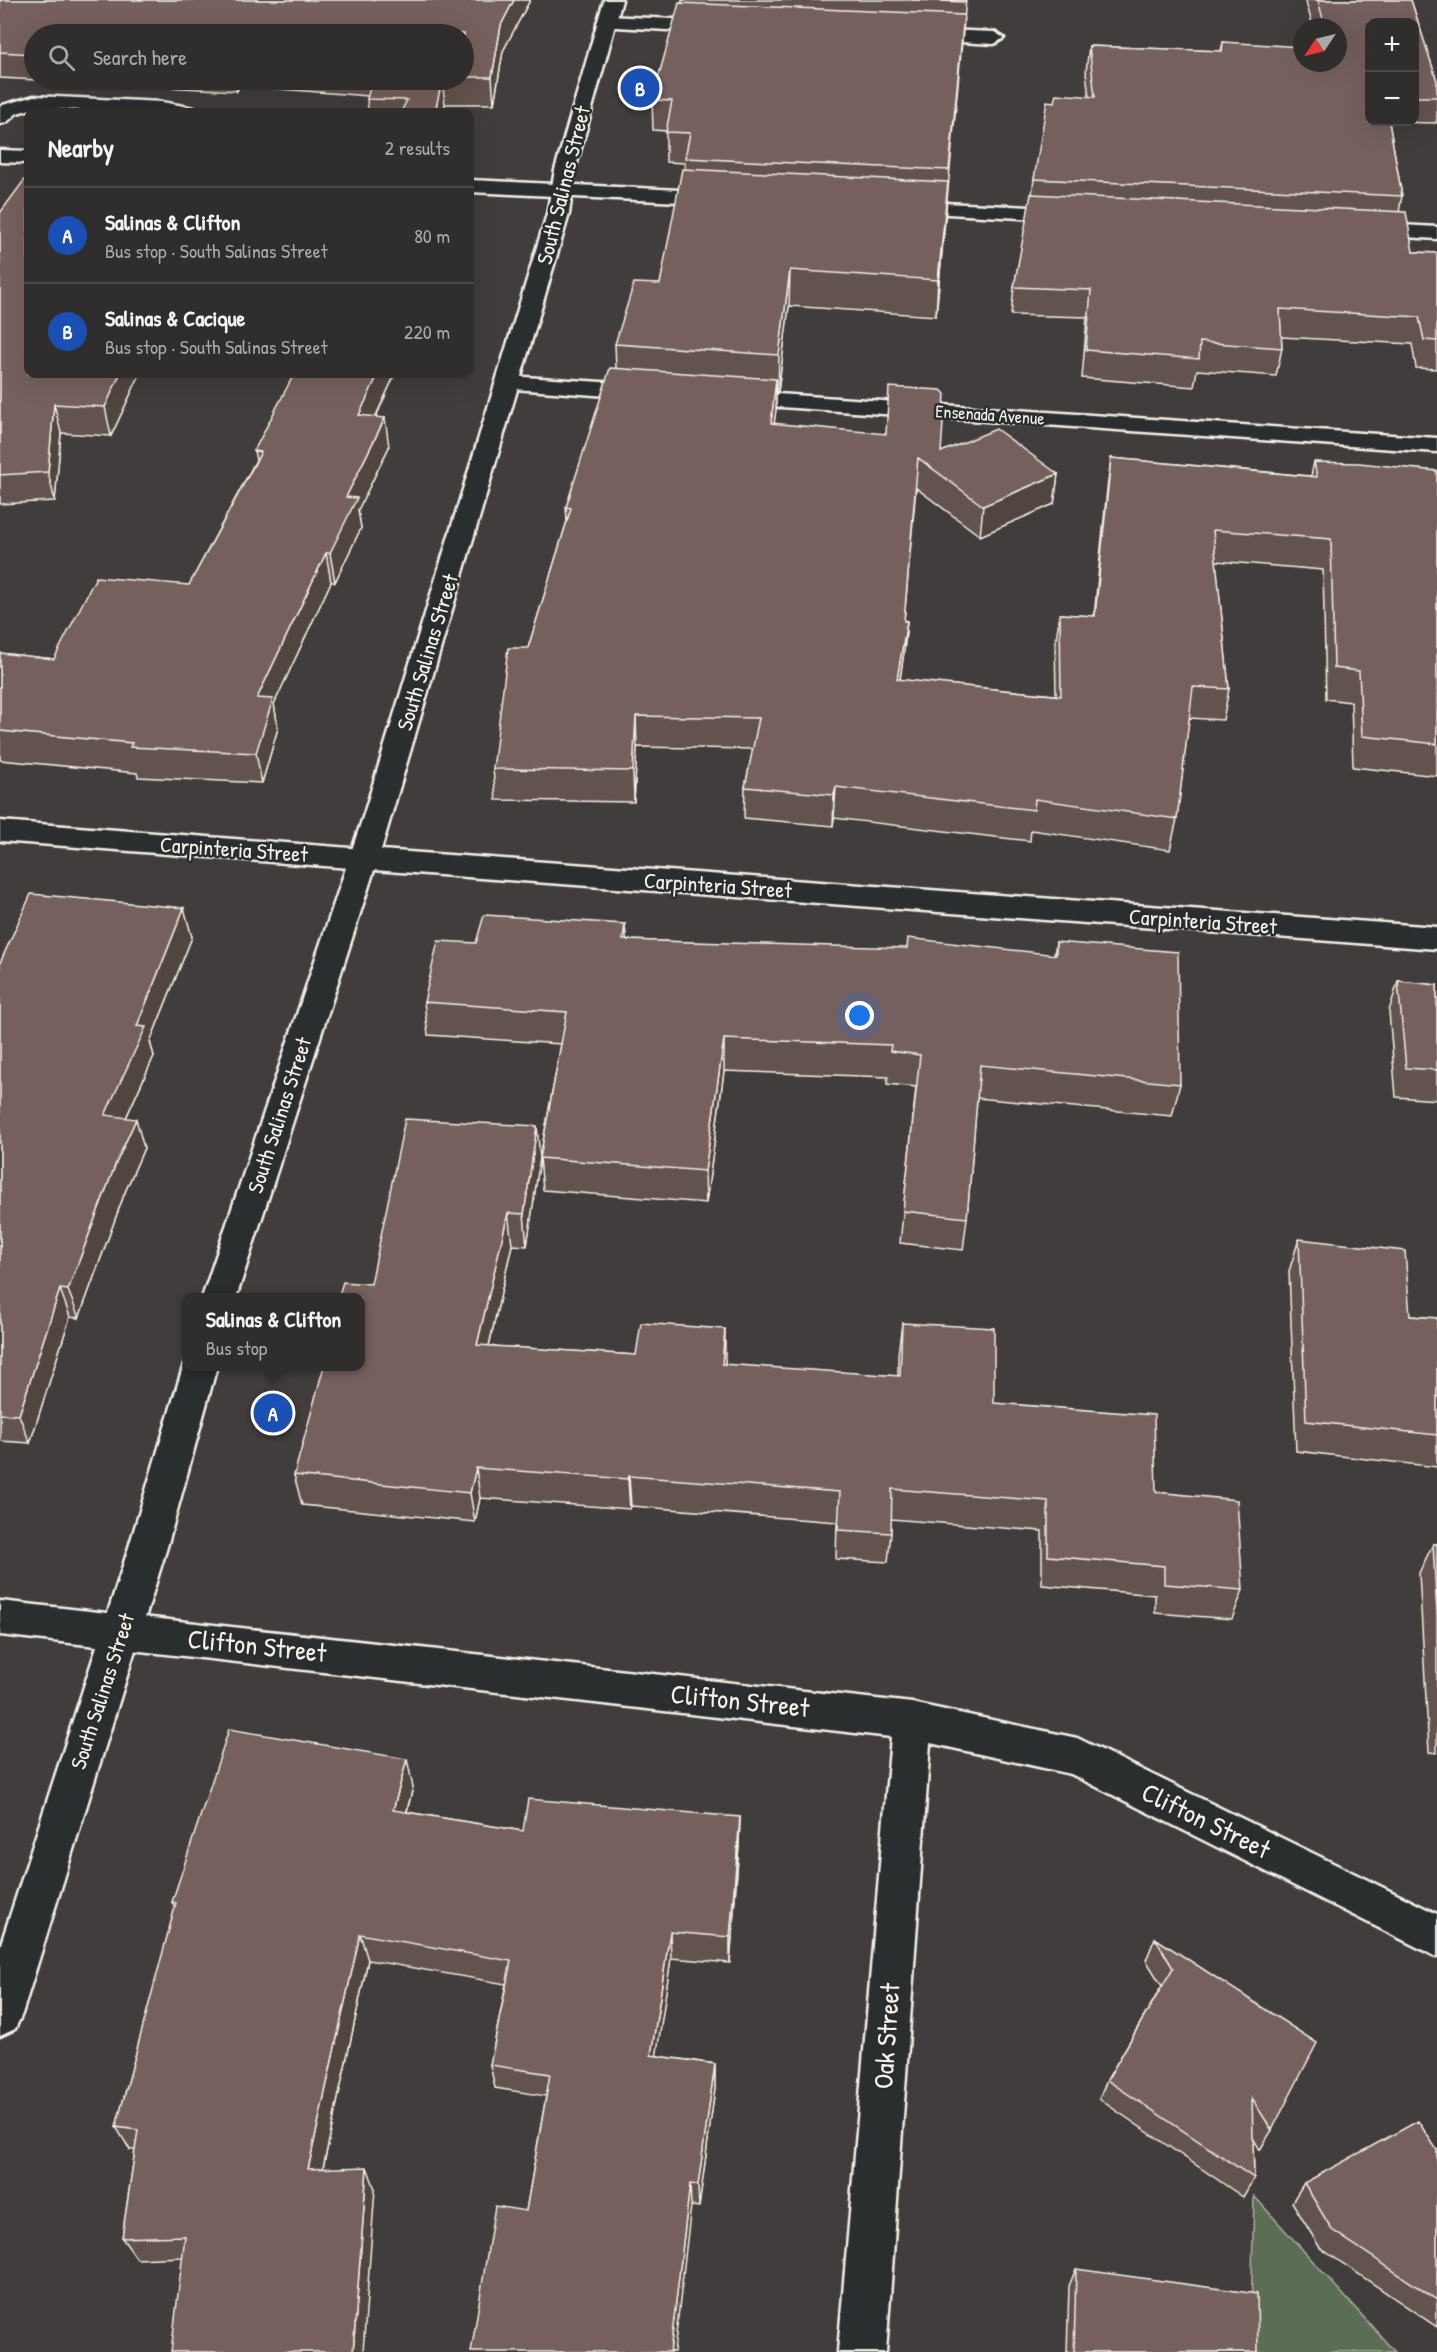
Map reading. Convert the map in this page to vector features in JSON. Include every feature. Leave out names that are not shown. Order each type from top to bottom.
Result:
[{"type":"street","name":"South Salinas Street","points":[[221,1293],[363,859],[508,383],[563,191],[565,170],[613,0]]},
{"type":"street","points":[[606,22],[735,27]]},
{"type":"street","points":[[900,34],[994,38]]},
{"type":"street","points":[[0,118],[10,109],[33,102],[162,108]]},
{"type":"street","points":[[0,156],[24,157]]},
{"type":"street","points":[[474,186],[748,200]]},
{"type":"street","points":[[878,206],[1092,216]]},
{"type":"street","points":[[1342,228],[1437,233]]},
{"type":"street","points":[[508,383],[667,393]]},
{"type":"street","name":"Ensenada Avenue","points":[[715,396],[1437,446]]},
{"type":"street","name":"Carpinteria Street","points":[[0,831],[1437,938]]},
{"type":"street","name":"South Salinas Street","points":[[0,2014],[148,1546],[198,1371]]},
{"type":"street","name":"Clifton Street","points":[[0,1618],[912,1721],[1077,1757],[1437,1936]]},
{"type":"street","name":"Oak Street","points":[[862,2352],[912,1721]]},
{"type":"green space","points":[[1254,2196],[1395,2352],[1250,2352]]},
{"type":"building","points":[[0,0],[514,0],[501,25],[492,77],[474,77],[474,24],[24,24],[24,53],[0,52]]},
{"type":"building","points":[[913,0],[965,0],[965,2]]},
{"type":"building","points":[[1318,0],[1411,0],[1417,18],[1365,18],[1365,126],[1390,126],[1402,196],[1034,179],[1047,101],[1054,102],[1056,94],[1095,97],[1089,46],[1222,51],[1223,42],[1293,46],[1293,72],[1347,72],[1347,18],[1323,18]]},
{"type":"building","points":[[679,3],[964,15],[949,170],[685,158],[690,133],[666,132],[672,101],[652,100]]},
{"type":"building","points":[[1419,25],[1437,81],[1437,97],[1419,97]]},
{"type":"building","points":[[369,90],[440,90],[436,108],[403,108],[407,100],[367,99]]},
{"type":"building","points":[[682,169],[948,182],[938,280],[790,270],[779,355],[615,344],[634,283],[660,284]]},
{"type":"building","points":[[24,180],[24,378],[118,378],[105,407],[54,404],[48,472],[0,475],[0,213]]},
{"type":"building","points":[[1031,194],[1406,212],[1413,252],[1437,253],[1437,341],[1424,340],[1419,317],[1280,309],[1282,348],[1200,342],[1199,359],[1086,350],[1091,290],[1014,287]]},
{"type":"building","points":[[610,368],[776,379],[771,423],[886,434],[889,387],[941,390],[945,394],[941,452],[996,429],[1058,474],[983,506],[918,458],[904,621],[907,621],[897,679],[1061,696],[1060,614],[1095,616],[1111,458],[1317,477],[1314,462],[1359,463],[1437,471],[1437,744],[1362,736],[1359,671],[1334,668],[1331,539],[1213,530],[1229,689],[1193,687],[1177,819],[1035,799],[1034,810],[836,787],[834,795],[745,787],[759,718],[636,716],[633,771],[493,769],[508,648],[528,648],[571,508],[566,507]]},
{"type":"building","points":[[292,378],[376,378],[359,415],[385,418],[346,497],[357,498],[330,553],[326,553],[257,698],[273,699],[256,753],[130,747],[132,743],[0,731],[0,653],[54,659],[96,577],[189,585],[261,452],[254,451]]},
{"type":"building","points":[[31,894],[184,908],[137,1026],[146,1027],[105,1115],[136,1119],[116,1163],[68,1290],[60,1289],[19,1415],[0,1414],[0,963]]},
{"type":"building","points":[[484,915],[625,924],[623,940],[907,948],[908,938],[1056,955],[1056,942],[1178,952],[1180,1084],[980,1065],[967,1218],[903,1211],[920,1055],[890,1051],[891,1045],[724,1039],[705,1171],[540,1158],[567,1012],[424,1002],[438,941],[476,943]]},
{"type":"building","points":[[1398,981],[1437,985],[1437,1070],[1406,1068]]},
{"type":"building","points":[[405,1119],[537,1126],[524,1214],[508,1213],[477,1345],[636,1355],[641,1323],[725,1329],[722,1364],[900,1376],[902,1323],[994,1328],[994,1403],[1154,1415],[1156,1492],[1237,1500],[1243,1590],[1164,1584],[1164,1566],[1048,1556],[1048,1501],[892,1489],[891,1533],[838,1530],[840,1492],[629,1476],[628,1479],[476,1468],[470,1493],[294,1475],[323,1371],[365,1371],[365,1293],[340,1293],[343,1282],[371,1284]]},
{"type":"building","points":[[1299,1239],[1405,1251],[1410,1316],[1437,1318],[1437,1435],[1306,1421]]},
{"type":"building","points":[[1433,1544],[1437,1544],[1437,1614]]},
{"type":"building","points":[[229,1729],[407,1759],[393,1810],[523,1831],[528,1799],[740,1817],[730,1937],[670,1932],[651,2055],[715,2064],[698,2185],[690,2184],[670,2352],[471,2352],[495,2206],[526,2211],[550,2074],[490,2065],[511,1961],[360,1934],[308,2169],[367,2167],[353,2352],[171,2352],[185,2236],[122,2238],[138,2130],[116,2127],[176,1903],[172,1902]]},
{"type":"building","points":[[1155,1938],[1317,2043],[1272,2130],[1252,2099],[1254,2178],[1107,2080],[1173,1968]]},
{"type":"building","points":[[1418,2121],[1437,2150],[1437,2300],[1332,2230],[1304,2183]]},
{"type":"building","points":[[1076,2269],[1257,2294],[1258,2352],[1074,2352]]},
{"type":"place","name":"Salinas & Cacique","points":[[640,88]]},
{"type":"place","name":"Salinas & Clifton","points":[[273,1413]]}]
